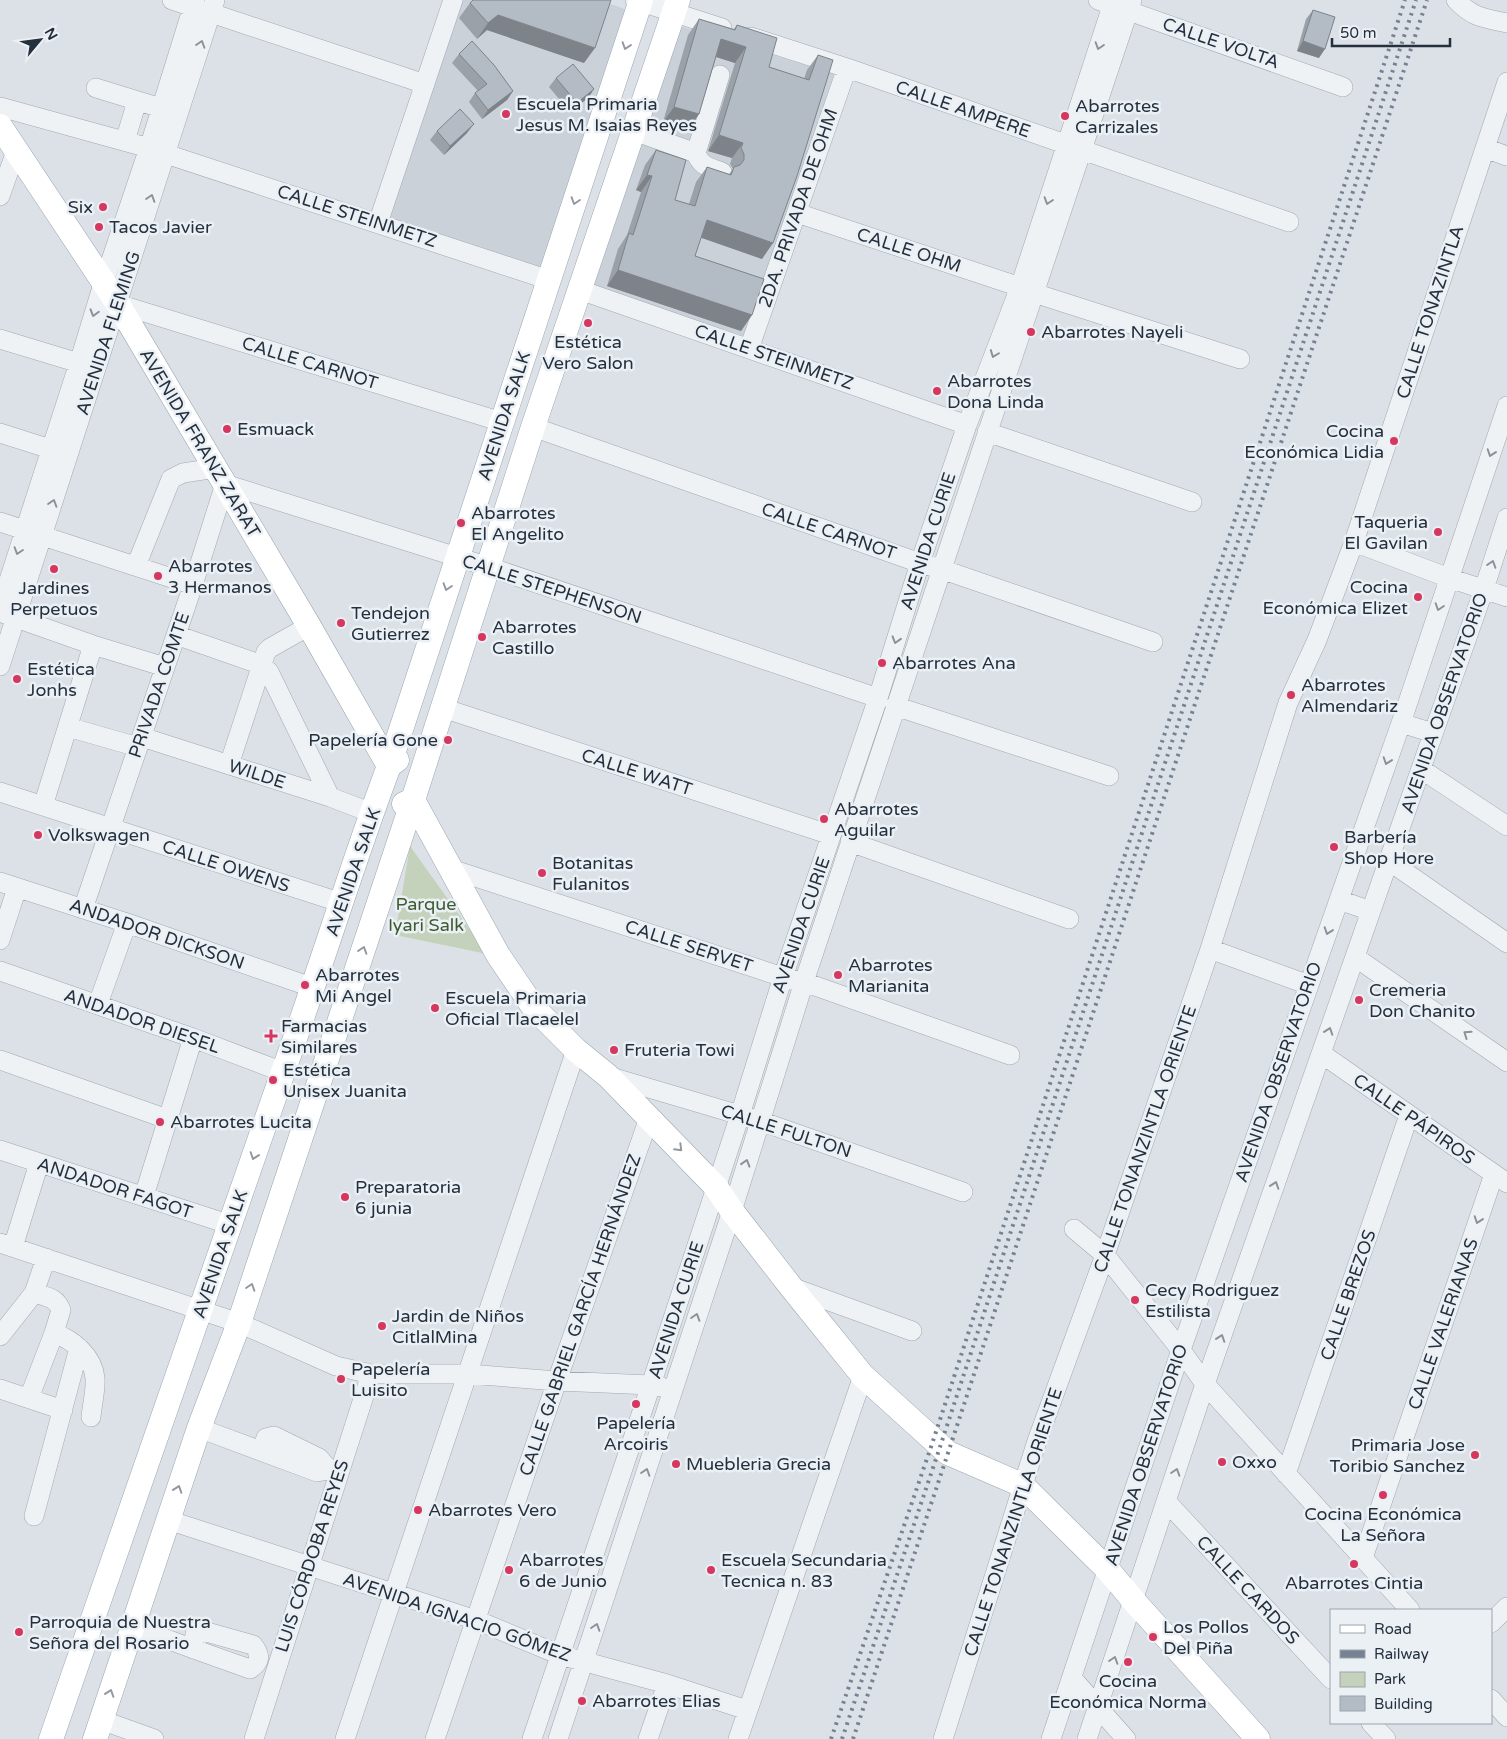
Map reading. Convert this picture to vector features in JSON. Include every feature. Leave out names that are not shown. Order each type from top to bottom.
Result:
[{"type":"main road","name":"AVENIDA SALK","points":[[51,1739],[314,988],[387,773],[639,1]]},
{"type":"main road","name":"AVENIDA SALK","points":[[98,1729],[199,1428],[239,1322],[443,708],[533,427],[676,6]]},
{"type":"main road","name":"AVENIDA FRANZ ZARAT","points":[[0,126],[118,304],[309,626],[387,773]]},
{"type":"main road","points":[[416,790],[402,805],[388,800],[384,791],[387,773],[397,760],[402,758],[412,761],[419,769],[416,790],[451,869],[498,955],[534,1008],[576,1050],[608,1076],[716,1187],[791,1287],[863,1376],[948,1453],[1022,1485],[1108,1570],[1258,1739]]},
{"type":"street","points":[[172,0],[194,3]]},
{"type":"street","points":[[378,223],[453,0]]},
{"type":"street","points":[[1456,0],[1463,8],[1478,17],[1507,23]]},
{"type":"street","name":"CALLE AMPERE","points":[[639,1],[676,6],[1074,148],[1289,222]]},
{"type":"street","name":"AVENIDA FLEMING","points":[[0,608],[69,455],[118,304],[157,151],[162,108],[194,3]]},
{"type":"street","name":"CALLE VOLTA","points":[[1117,3],[1343,87]]},
{"type":"street","name":"AVENIDA CURIE","points":[[558,1739],[732,1210],[804,982],[987,432],[1027,290],[1074,148],[1117,3]]},
{"type":"street","points":[[213,6],[425,84]]},
{"type":"street","name":"AVENIDA FLEMING","points":[[0,666],[8,616],[34,533],[51,449],[103,284],[213,6]]},
{"type":"street","name":"2DA. PRIVADA DE OHM","points":[[749,349],[847,68]]},
{"type":"street","points":[[720,75],[696,153],[698,161],[703,165],[722,172]]},
{"type":"street","name":"CALLE TONAZINTLA","points":[[1354,542],[1507,82]]},
{"type":"street","points":[[96,88],[162,108]]},
{"type":"street","points":[[125,141],[137,101]]},
{"type":"street","name":"CALLE STEINMETZ","points":[[0,107],[157,151],[549,280]]},
{"type":"street","points":[[634,131],[696,153]]},
{"type":"street","points":[[1484,148],[1507,156]]},
{"type":"street","points":[[0,196],[16,151]]},
{"type":"street","name":"CALLE OHM","points":[[797,212],[1027,290],[1240,359]]},
{"type":"street","name":"CALLE STEINMETZ","points":[[580,290],[967,426]]},
{"type":"street","name":"AVENIDA CURIE","points":[[532,1739],[740,1115],[783,977],[878,698],[920,563],[967,426],[1027,290]]},
{"type":"street","name":"CALLE CARNOT","points":[[118,304],[502,422]]},
{"type":"street","points":[[0,339],[79,363]]},
{"type":"street","name":"AVENIDA OBSERVATORIO","points":[[1051,1739],[1181,1350],[1401,723],[1507,406]]},
{"type":"street","name":"CALLE CARNOT","points":[[533,427],[920,563],[1153,642]]},
{"type":"street","points":[[987,432],[1192,502]]},
{"type":"street","points":[[0,433],[69,455]]},
{"type":"street","points":[[136,566],[171,478],[183,472],[220,476]]},
{"type":"street","name":"CALLE STEPHENSON","points":[[220,476],[878,698]]},
{"type":"street","name":"PRIVADA COMTE","points":[[83,909],[193,586],[220,476]]},
{"type":"street","name":"AVENIDA OBSERVATORIO","points":[[1087,1739],[1205,1384],[1322,1054],[1507,518]]},
{"type":"street","points":[[0,522],[193,586]]},
{"type":"street","points":[[1354,542],[1449,578],[1507,597]]},
{"type":"street","name":"CALLE TONANZINTLA ORIENTE","points":[[943,1739],[1022,1485],[1105,1255],[1210,949],[1288,704],[1317,640],[1354,542]]},
{"type":"street","points":[[8,616],[165,667]]},
{"type":"street","points":[[230,765],[266,652],[309,626]]},
{"type":"street","points":[[176,635],[262,665],[268,672],[330,797]]},
{"type":"street","points":[[43,806],[93,645]]},
{"type":"street","points":[[895,706],[1109,776]]},
{"type":"street","name":"CALLE WATT","points":[[443,708],[831,835]]},
{"type":"street","points":[[1401,723],[1433,733]]},
{"type":"street","name":"WILDE","points":[[68,727],[140,742],[230,765],[330,797],[372,813]]},
{"type":"street","points":[[1421,769],[1507,826]]},
{"type":"street","name":"CALLE OWENS","points":[[0,792],[342,903]]},
{"type":"street","points":[[850,842],[1069,919]]},
{"type":"street","points":[[1389,861],[1507,943]]},
{"type":"street","name":"CALLE SERVET","points":[[451,869],[783,977],[804,982],[1010,1055]]},
{"type":"street","points":[[0,940],[9,885]]},
{"type":"street","name":"ANDADOR DICKSON","points":[[9,885],[127,923],[314,988]]},
{"type":"street","points":[[1339,900],[1371,911]]},
{"type":"street","points":[[98,1004],[127,923]]},
{"type":"street","points":[[1210,949],[1309,985]]},
{"type":"street","points":[[1355,957],[1507,1062]]},
{"type":"street","name":"ANDADOR DIESEL","points":[[0,971],[98,1004],[283,1072]]},
{"type":"street","points":[[144,1196],[193,1038]]},
{"type":"street","points":[[345,1739],[576,1050]]},
{"type":"street","name":"CALLE PÁPIROS","points":[[1322,1054],[1500,1179]]},
{"type":"street","points":[[0,1060],[167,1119]]},
{"type":"street","name":"CALLE FULTON","points":[[608,1076],[760,1121],[963,1192]]},
{"type":"street","name":"CALLE BREZOS","points":[[1286,1474],[1409,1115]]},
{"type":"street","name":"CALLE GABRIEL GARCÍA HERNÁNDEZ","points":[[435,1739],[556,1381],[649,1118]]},
{"type":"street","name":"ANDADOR FAGOT","points":[[0,1150],[230,1225]]},
{"type":"street","points":[[39,1163],[6,1245],[239,1322],[336,1366],[370,1374],[468,1374],[556,1381],[651,1385],[673,1390]]},
{"type":"street","name":"CALLE VALERIANAS","points":[[1362,1558],[1500,1179]]},
{"type":"street","points":[[1074,1229],[1105,1255],[1181,1350],[1205,1384],[1409,1609]]},
{"type":"street","points":[[0,1336],[34,1293],[46,1258]]},
{"type":"street","points":[[791,1287],[912,1331]]},
{"type":"street","points":[[29,1398],[61,1310],[58,1302],[34,1293]]},
{"type":"street","points":[[54,1333],[68,1338],[79,1348],[91,1364],[95,1377],[91,1417]]},
{"type":"street","points":[[34,1516],[79,1348]]},
{"type":"street","name":"LUIS CÓRDOBA REYES","points":[[254,1739],[370,1374]]},
{"type":"street","points":[[738,1739],[863,1376]]},
{"type":"street","points":[[0,1390],[63,1410]]},
{"type":"street","points":[[199,1428],[261,1452]]},
{"type":"street","name":"CALLE CARDOS","points":[[1166,1501],[1330,1678]]},
{"type":"street","name":"AVENIDA IGNACIO GÓMEZ","points":[[168,1520],[476,1620],[560,1655],[585,1660],[667,1684],[747,1710]]},
{"type":"street","points":[[1492,1622],[1507,1607]]},
{"type":"street","points":[[132,1626],[193,1649]]},
{"type":"street","points":[[1072,1678],[1126,1739]]},
{"type":"street","points":[[648,1739],[667,1684]]},
{"type":"street","points":[[1492,1700],[1507,1717]]},
{"type":"street","points":[[1372,1724],[1386,1739]]},
{"type":"street","points":[[98,1729],[154,1739]]},
{"type":"shaded area","name":"Escuela Primaria Jesus M. Isaias Reyes","points":[[457,0],[600,0],[627,10],[541,268],[385,218]]},
{"type":"shaded area","points":[[677,25],[834,74],[747,337],[593,288]]},
{"type":"green space","name":"Parque Iyari Salk","points":[[410,846],[487,954],[395,935]]},
{"type":"building","points":[[473,0],[611,0],[595,48],[498,15],[488,23],[470,3]]},
{"type":"building","points":[[1313,10],[1335,17],[1325,49],[1303,41]]},
{"type":"building","points":[[699,19],[735,30],[737,25],[777,38],[769,67],[809,80],[818,55],[833,60],[797,176],[773,243],[707,220],[695,256],[764,279],[752,315],[618,270],[629,233],[633,235],[652,176],[647,175],[656,150],[686,160],[675,200],[695,206],[707,167],[731,175],[734,167],[740,165],[744,160],[741,148],[743,143],[719,135],[746,47],[721,39],[699,114],[674,107]]},
{"type":"building","points":[[472,41],[494,65],[513,91],[488,110],[475,93],[487,84],[459,54]]},
{"type":"building","points":[[573,64],[594,89],[577,103],[556,78]]},
{"type":"building","points":[[460,109],[474,124],[450,146],[437,131]]},
{"type":"railway","points":[[831,1739],[933,1441],[1405,0]]},
{"type":"railway","points":[[842,1739],[940,1447],[1416,0]]},
{"type":"railway","points":[[853,1739],[1427,0]]},
{"type":"place","name":"Escuela Primaria Jesus M. Isaias Reyes","points":[[506,114]]},
{"type":"place","name":"Abarrotes Carrizales","points":[[1065,116]]},
{"type":"place","name":"Six","points":[[103,207]]},
{"type":"place","name":"Tacos Javier","points":[[99,227]]},
{"type":"place","name":"Estética Vero Salon","points":[[588,323]]},
{"type":"place","name":"Abarrotes Nayeli","points":[[1031,332]]},
{"type":"place","name":"Abarrotes Dona Linda","points":[[937,391]]},
{"type":"place","name":"Esmuack","points":[[227,429]]},
{"type":"place","name":"Cocina Económica Lidia","points":[[1394,441]]},
{"type":"place","name":"Abarrotes El Angelito","points":[[461,523]]},
{"type":"place","name":"Taqueria El Gavilan","points":[[1438,532]]},
{"type":"place","name":"Jardines Perpetuos","points":[[54,569]]},
{"type":"place","name":"Abarrotes 3 Hermanos","points":[[158,576]]},
{"type":"place","name":"Cocina Económica Elizet","points":[[1418,597]]},
{"type":"place","name":"Tendejon Gutierrez","points":[[341,623]]},
{"type":"place","name":"Abarrotes Castillo","points":[[482,637]]},
{"type":"place","name":"Abarrotes Ana","points":[[882,663]]},
{"type":"place","name":"Estética Jonhs","points":[[17,679]]},
{"type":"place","name":"Abarrotes Almendariz","points":[[1291,695]]},
{"type":"place","name":"Papelería Gone","points":[[448,740]]},
{"type":"place","name":"Abarrotes Aguilar","points":[[824,819]]},
{"type":"place","name":"Volkswagen","points":[[38,835]]},
{"type":"place","name":"Barbería Shop Hore","points":[[1334,847]]},
{"type":"place","name":"Botanitas Fulanitos","points":[[542,873]]},
{"type":"place","name":"Abarrotes Marianita","points":[[838,975]]},
{"type":"place","name":"Abarrotes Mi Angel","points":[[305,985]]},
{"type":"place","name":"Cremeria Don Chanito","points":[[1359,1000]]},
{"type":"place","name":"Escuela Primaria Oficial Tlacaelel","points":[[435,1008]]},
{"type":"place","name":"Farmacias Similares","points":[[271,1036]]},
{"type":"place","name":"Fruteria Towi","points":[[614,1050]]},
{"type":"place","name":"Estética Unisex Juanita","points":[[273,1080]]},
{"type":"place","name":"Abarrotes Lucita","points":[[160,1122]]},
{"type":"place","name":"Preparatoria 6 junia","points":[[345,1197]]},
{"type":"place","name":"Cecy Rodriguez Estilista","points":[[1135,1300]]},
{"type":"place","name":"Jardin de Niños CitlalMina","points":[[382,1326]]},
{"type":"place","name":"Papelería Luisito","points":[[341,1379]]},
{"type":"place","name":"Papelería Arcoiris","points":[[636,1404]]},
{"type":"place","name":"Primaria Jose Toribio Sanchez","points":[[1475,1455]]},
{"type":"place","name":"Oxxo","points":[[1222,1462]]},
{"type":"place","name":"Muebleria Grecia","points":[[676,1464]]},
{"type":"place","name":"Cocina Económica La Señora","points":[[1383,1495]]},
{"type":"place","name":"Abarrotes Vero","points":[[418,1510]]},
{"type":"place","name":"Abarrotes Cintia","points":[[1354,1564]]},
{"type":"place","name":"Abarrotes 6 de Junio","points":[[509,1570]]},
{"type":"place","name":"Escuela Secundaria Tecnica n. 83","points":[[711,1570]]},
{"type":"place","name":"Parroquia de Nuestra Señora del Rosario","points":[[19,1632]]},
{"type":"place","name":"Los Pollos Del Piña","points":[[1153,1637]]},
{"type":"place","name":"Cocina Económica Norma","points":[[1128,1662]]},
{"type":"place","name":"Abarrotes Elias","points":[[582,1701]]}]
